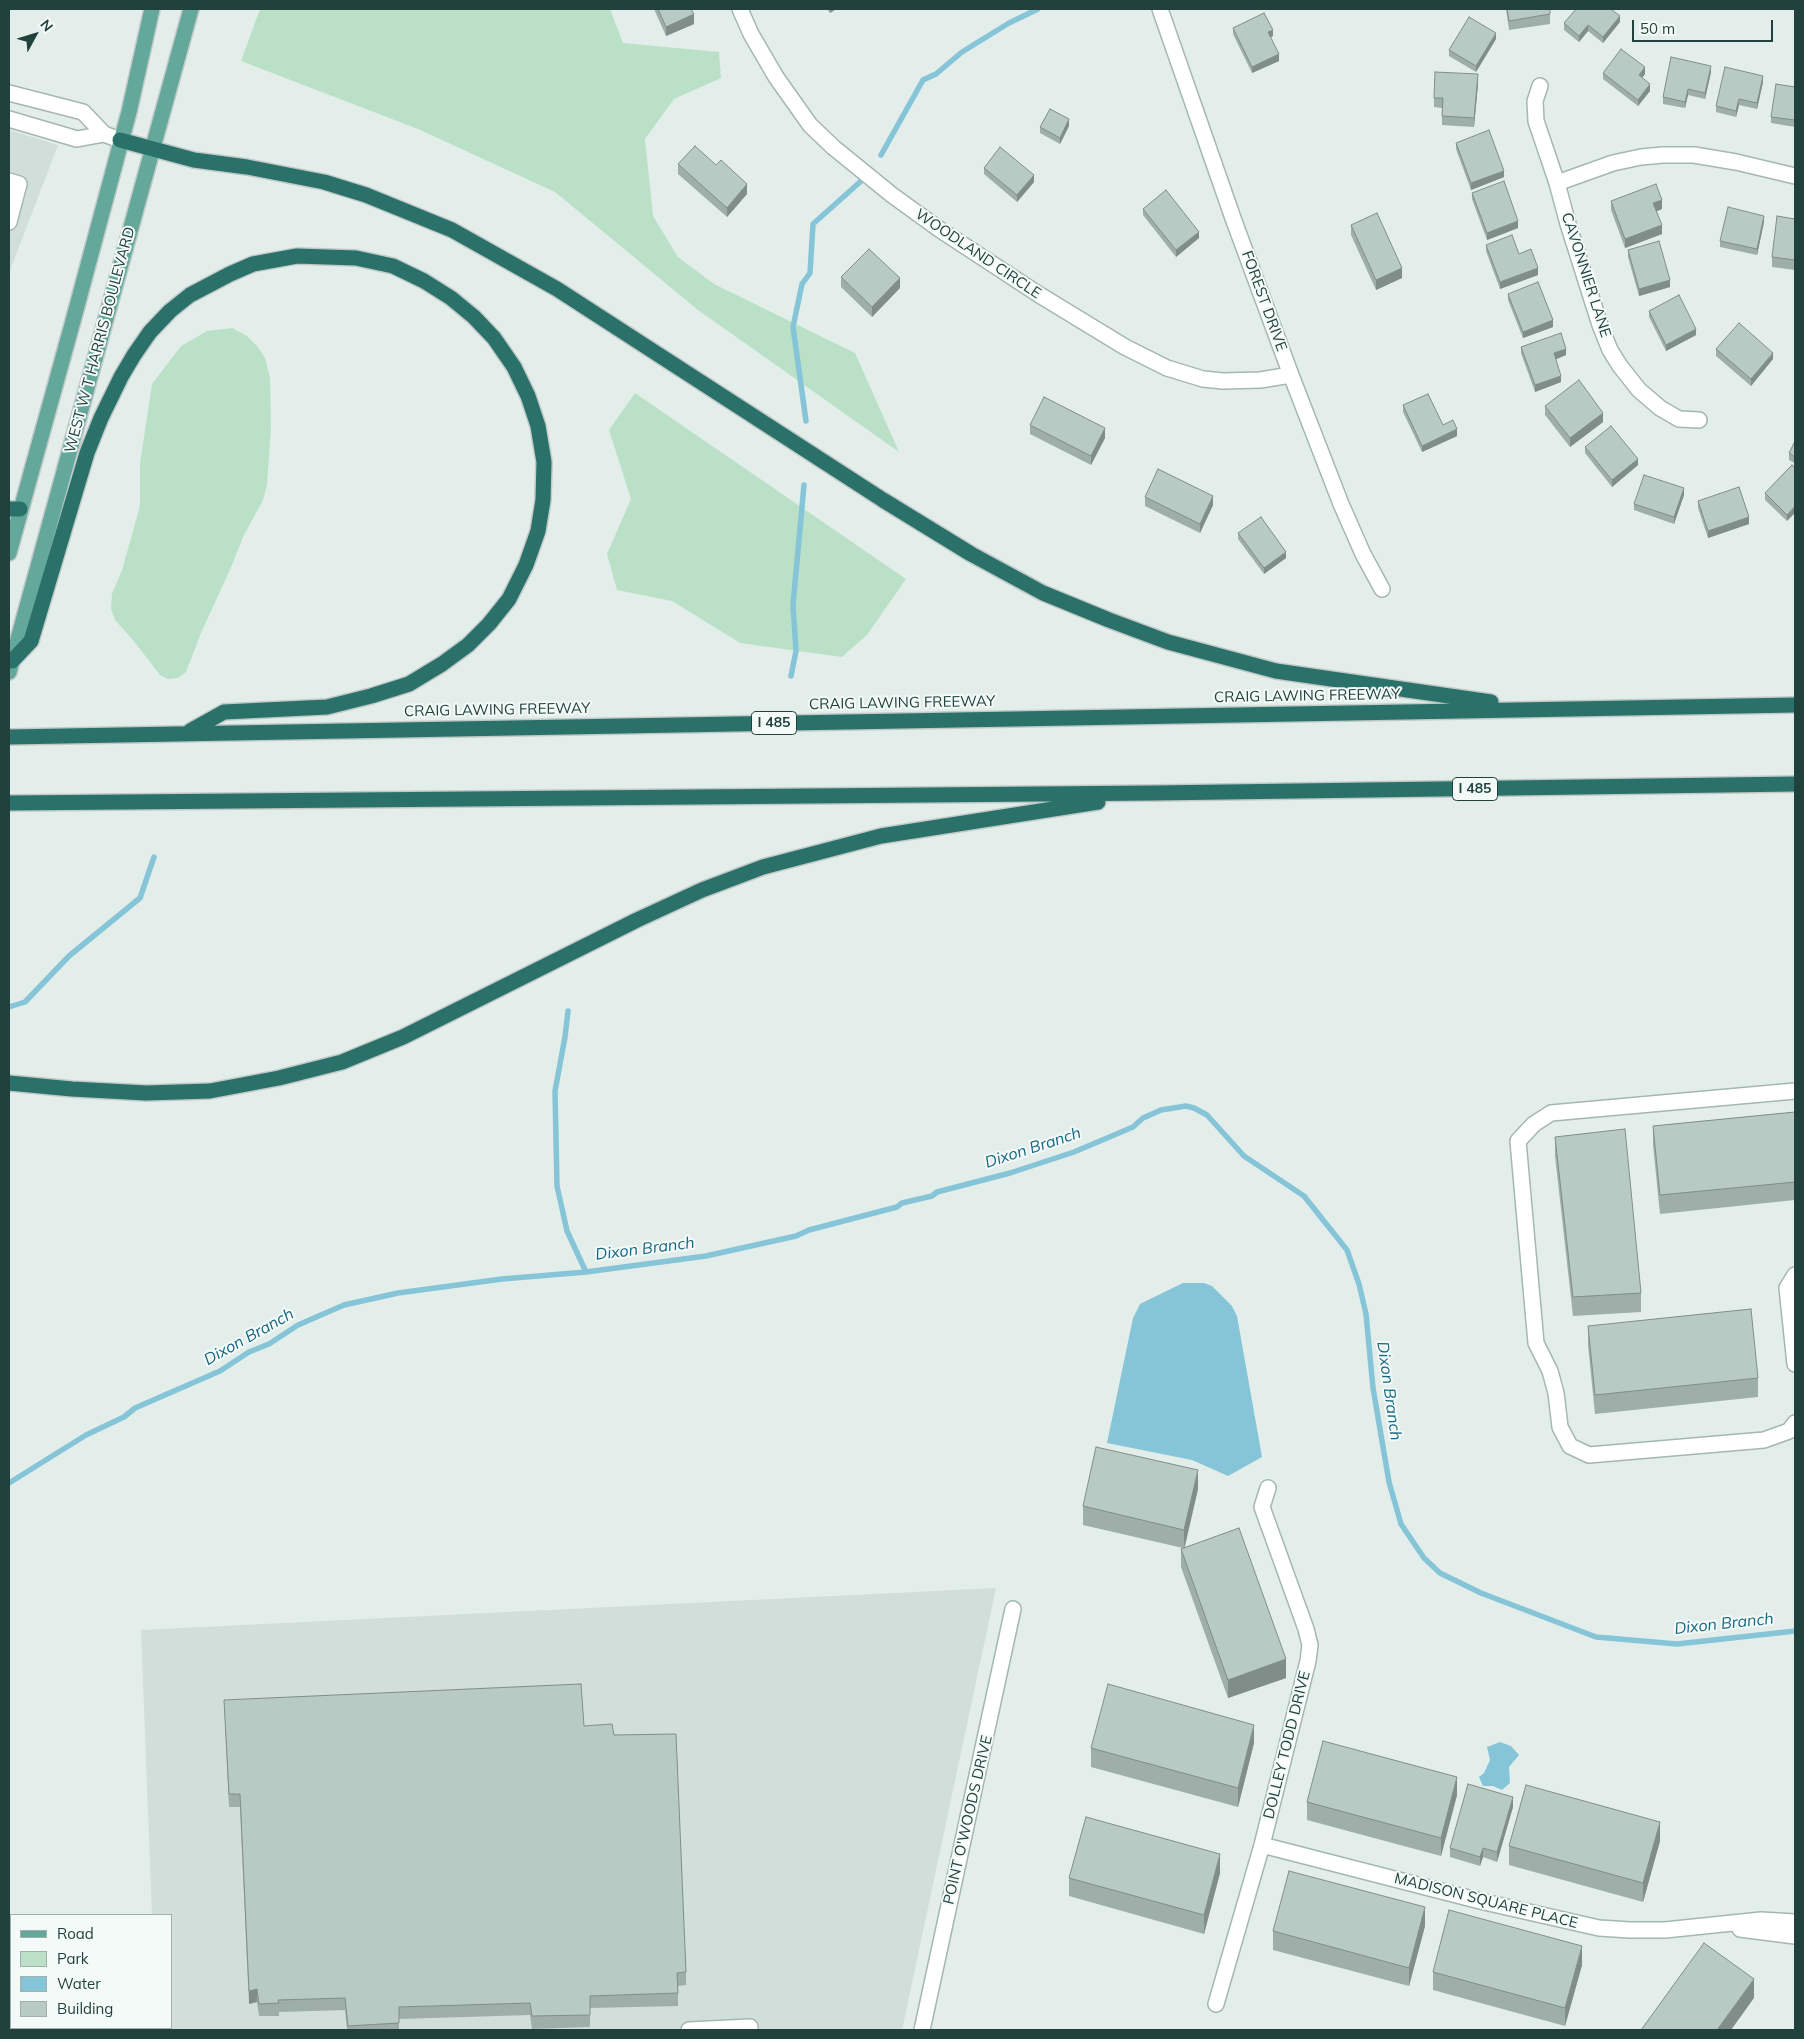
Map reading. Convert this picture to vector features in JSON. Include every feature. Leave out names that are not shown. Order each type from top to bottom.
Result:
[{"type":"highway","points":[[120,140],[194,160],[324,182],[366,195],[452,230],[557,289],[867,490],[963,549],[1043,593],[1109,620],[1168,642],[1276,670],[1357,684],[1540,709]]},
{"type":"highway","points":[[10,666],[31,641],[87,453],[101,418],[134,355],[150,332],[170,311],[190,295],[230,274],[254,264],[297,256],[356,258],[393,266],[424,280],[451,298],[474,317],[494,338],[514,367],[528,396],[538,426],[544,462],[543,500],[538,531],[526,566],[509,598],[489,624],[468,645],[442,664],[409,684],[327,707],[224,712],[187,732]]},
{"type":"highway","name":"CRAIG LAWING FREEWAY","points":[[9,736],[1795,705]]},
{"type":"highway","name":"I 485","points":[[9,803],[1154,793],[1795,784]]},
{"type":"highway","points":[[9,1083],[72,1089],[201,1092],[288,1076],[342,1062],[403,1037],[637,920],[702,890],[763,867],[881,836],[1154,793]]},
{"type":"main road","name":"WEST W T HARRIS BOULEVARD","points":[[9,553],[15,509],[74,321],[120,140],[129,112],[152,9]]},
{"type":"main road","name":"WEST W T HARRIS BOULEVARD","points":[[10,666],[191,9]]},
{"type":"street","name":"WOODLAND CIRCLE","points":[[740,9],[751,34],[776,77],[810,125],[833,147],[939,229],[1038,294],[1125,347],[1167,368],[1203,379],[1222,382],[1260,380],[1291,375]]},
{"type":"street","name":"FOREST DRIVE","points":[[1160,9],[1234,221],[1291,375],[1341,504],[1363,554],[1382,589]]},
{"type":"street","name":"CAVONNIER LANE","points":[[1540,86],[1535,101],[1536,121],[1600,325],[1620,366],[1640,390],[1660,408],[1679,419],[1699,420]]},
{"type":"street","points":[[9,93],[82,112],[104,134],[120,140]]},
{"type":"street","points":[[9,119],[77,139],[104,134]]},
{"type":"street","points":[[1557,183],[1613,163],[1640,157],[1663,155],[1694,155],[1736,162],[1795,176]]},
{"type":"street","points":[[9,181],[19,184],[9,222]]},
{"type":"street","points":[[1795,1091],[1551,1113],[1534,1124],[1518,1141],[1536,1342],[1550,1371],[1556,1393],[1560,1427],[1570,1446],[1589,1455],[1764,1440],[1789,1431],[1795,1423]]},
{"type":"street","points":[[1795,1275],[1787,1288],[1795,1364]]},
{"type":"street","name":"DOLLEY TODD DRIVE","points":[[1216,2004],[1262,1845],[1308,1661],[1310,1645],[1262,1507],[1268,1488]]},
{"type":"street","name":"POINT O'WOODS DRIVE","points":[[922,2030],[1013,1609]]},
{"type":"street","name":"MADISON SQUARE PLACE","points":[[1262,1845],[1480,1901],[1599,1928],[1665,1930],[1761,1920],[1795,1922]]},
{"type":"street","name":"MADISON SQUARE PLACE","points":[[1714,1926],[1795,1936]]},
{"type":"street","points":[[689,2030],[750,2027],[750,2030]]},
{"type":"shaded area","points":[[9,130],[58,145],[9,273]]},
{"type":"shaded area","points":[[996,1588],[902,2030],[147,2030],[172,2029],[172,1914],[152,1914],[141,1630]]},
{"type":"green space","points":[[260,9],[610,9],[623,43],[719,52],[721,78],[674,99],[645,139],[653,216],[678,257],[714,284],[855,353],[899,452],[698,310],[555,192],[418,129],[241,61]]},
{"type":"green space","points":[[232,328],[247,336],[257,346],[265,358],[270,378],[271,428],[267,485],[263,500],[243,537],[186,672],[178,678],[168,679],[160,675],[115,620],[111,609],[112,594],[122,570],[140,506],[140,463],[152,384],[181,346],[207,331]]},
{"type":"green space","points":[[635,393],[906,579],[867,635],[842,657],[740,643],[672,601],[617,590],[607,554],[631,499],[609,430]]},
{"type":"water","points":[[1183,1283],[1204,1283],[1212,1286],[1232,1306],[1237,1316],[1262,1457],[1228,1476],[1192,1460],[1107,1443],[1133,1318],[1140,1304]]},
{"type":"water","points":[[1500,1742],[1511,1746],[1519,1755],[1509,1767],[1510,1783],[1502,1790],[1493,1786],[1483,1786],[1479,1777],[1484,1773],[1490,1760],[1487,1747]]},
{"type":"building","points":[[658,9],[691,9],[694,14],[666,27]]},
{"type":"building","points":[[1507,9],[1550,9],[1550,14],[1509,21]]},
{"type":"building","points":[[1576,9],[1611,9],[1620,16],[1603,37],[1588,25],[1579,36],[1564,23]]},
{"type":"building","points":[[1264,13],[1273,30],[1268,32],[1279,54],[1252,67],[1233,28]]},
{"type":"building","points":[[1469,17],[1496,33],[1476,66],[1449,50]]},
{"type":"building","points":[[1621,49],[1645,67],[1639,75],[1650,84],[1638,100],[1603,73]]},
{"type":"building","points":[[1671,57],[1711,66],[1705,93],[1688,89],[1685,102],[1663,97]]},
{"type":"building","points":[[1725,67],[1763,76],[1757,103],[1739,99],[1736,111],[1716,106]]},
{"type":"building","points":[[1435,72],[1478,74],[1474,118],[1442,116],[1443,98],[1434,98]]},
{"type":"building","points":[[1776,84],[1795,87],[1795,120],[1771,117]]},
{"type":"building","points":[[1050,109],[1069,119],[1060,138],[1040,127]]},
{"type":"building","points":[[1489,130],[1504,171],[1471,183],[1456,143]]},
{"type":"building","points":[[695,146],[716,165],[721,160],[747,184],[727,208],[678,164]]},
{"type":"building","points":[[1000,147],[1034,175],[1017,195],[984,168]]},
{"type":"building","points":[[1504,181],[1518,221],[1487,233],[1472,193]]},
{"type":"building","points":[[1656,184],[1662,200],[1653,203],[1662,225],[1625,239],[1611,201]]},
{"type":"building","points":[[1166,190],[1199,232],[1176,250],[1143,209]]},
{"type":"building","points":[[1728,207],[1764,216],[1757,249],[1720,241]]},
{"type":"building","points":[[1377,213],[1402,268],[1376,280],[1351,225]]},
{"type":"building","points":[[1777,216],[1795,219],[1795,260],[1772,257]]},
{"type":"building","points":[[1512,235],[1519,254],[1531,249],[1538,268],[1500,282],[1486,245]]},
{"type":"building","points":[[1659,241],[1670,280],[1639,289],[1628,250]]},
{"type":"building","points":[[869,249],[900,278],[872,307],[841,277]]},
{"type":"building","points":[[1538,282],[1553,320],[1523,332],[1508,294]]},
{"type":"building","points":[[1679,295],[1696,329],[1666,345],[1649,311]]},
{"type":"building","points":[[1739,323],[1773,353],[1751,379],[1716,349]]},
{"type":"building","points":[[1561,333],[1566,349],[1554,353],[1561,376],[1535,385],[1521,347]]},
{"type":"building","points":[[1579,380],[1603,413],[1570,438],[1545,406]]},
{"type":"building","points":[[1428,394],[1443,425],[1453,420],[1457,429],[1422,446],[1403,405]]},
{"type":"building","points":[[1044,397],[1105,428],[1091,456],[1030,425]]},
{"type":"building","points":[[1611,426],[1638,459],[1612,480],[1585,447]]},
{"type":"building","points":[[1795,441],[1795,457],[1789,453]]},
{"type":"building","points":[[1792,465],[1795,468],[1795,506],[1787,515],[1765,493]]},
{"type":"building","points":[[1158,469],[1213,496],[1200,524],[1145,497]]},
{"type":"building","points":[[1644,475],[1684,488],[1674,517],[1634,504]]},
{"type":"building","points":[[1739,487],[1749,517],[1708,531],[1698,501]]},
{"type":"building","points":[[1261,517],[1286,552],[1264,568],[1238,533]]},
{"type":"building","points":[[1795,1112],[1795,1182],[1660,1195],[1653,1126]]},
{"type":"building","points":[[1625,1129],[1641,1293],[1573,1297],[1555,1137]]},
{"type":"building","points":[[1751,1309],[1758,1378],[1595,1395],[1588,1326]]},
{"type":"building","points":[[1096,1447],[1198,1470],[1184,1530],[1083,1506]]},
{"type":"building","points":[[1239,1528],[1286,1659],[1228,1680],[1181,1549]]},
{"type":"building","points":[[581,1684],[584,1726],[612,1724],[614,1735],[676,1734],[686,1972],[677,1973],[678,1993],[590,1996],[590,2015],[532,2016],[530,2003],[399,2007],[399,2023],[348,2026],[345,1998],[278,2000],[279,2003],[259,2004],[257,1989],[249,1991],[240,1794],[229,1794],[224,1700]]},
{"type":"building","points":[[1108,1684],[1254,1725],[1238,1788],[1091,1748]]},
{"type":"building","points":[[1323,1741],[1457,1777],[1441,1838],[1307,1802]]},
{"type":"building","points":[[1468,1784],[1513,1797],[1497,1852],[1483,1848],[1480,1857],[1450,1848]]},
{"type":"building","points":[[1526,1785],[1660,1822],[1643,1883],[1509,1846]]},
{"type":"building","points":[[1086,1817],[1220,1854],[1204,1915],[1069,1878]]},
{"type":"building","points":[[1289,1871],[1425,1907],[1409,1968],[1273,1931]]},
{"type":"building","points":[[1449,1910],[1582,1946],[1565,2008],[1433,1972]]},
{"type":"building","points":[[1704,1943],[1754,1979],[1717,2030],[1641,2030]]},
{"type":"waterway","points":[[881,155],[923,80],[936,74],[962,52],[1009,23],[1038,9]]},
{"type":"waterway","points":[[806,421],[793,327],[802,284],[810,273],[813,224],[860,182]]},
{"type":"waterway","points":[[791,676],[796,651],[793,605],[804,485]]},
{"type":"waterway","points":[[9,1007],[25,1002],[69,956],[140,898],[154,857]]},
{"type":"waterway","points":[[568,1011],[555,1091],[557,1186],[567,1231],[586,1272]]},
{"type":"waterway","name":"Dixon Branch","points":[[9,1483],[86,1435],[124,1417],[135,1408],[220,1371],[249,1352],[269,1344],[298,1325],[344,1305],[398,1293],[502,1279],[586,1272],[706,1256],[796,1236],[809,1230],[897,1207],[902,1203],[932,1196],[937,1192],[1010,1173],[1074,1152],[1133,1127],[1143,1118],[1161,1110],[1186,1106],[1207,1115],[1244,1156],[1304,1196],[1347,1250],[1359,1284],[1366,1314],[1373,1388],[1389,1482],[1401,1524],[1424,1558],[1440,1573],[1481,1593],[1596,1637],[1677,1644],[1795,1631]]}]
